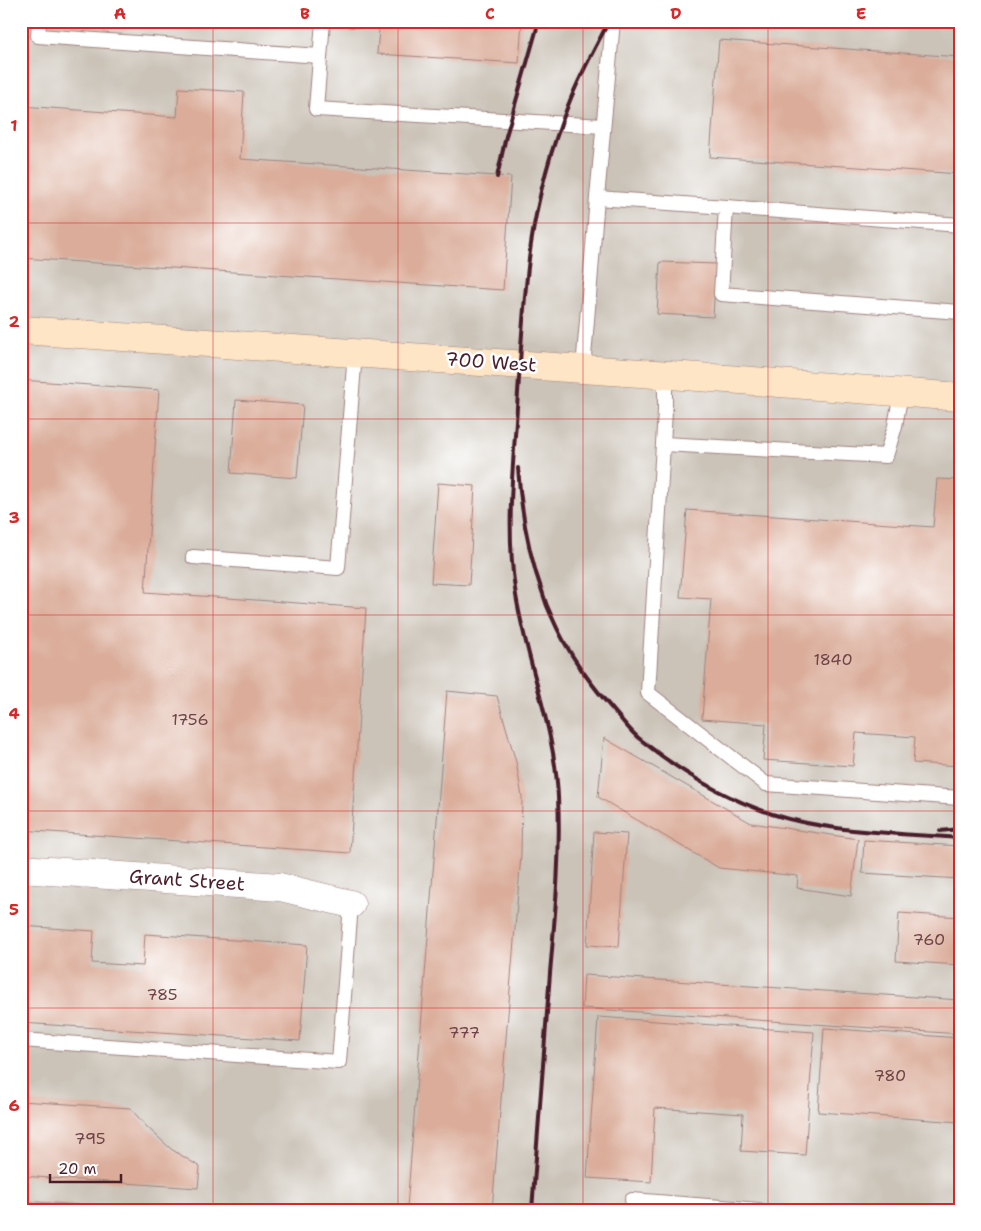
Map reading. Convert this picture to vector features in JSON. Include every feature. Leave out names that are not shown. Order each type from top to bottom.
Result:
[{"type":"street","name":"700 West","points":[[21,330],[665,374],[960,397]]},
{"type":"street","name":"Grant Street","points":[[21,869],[280,887],[351,904]]},
{"type":"lane","points":[[39,21],[38,36],[320,56]]},
{"type":"lane","points":[[323,21],[316,108],[603,126]]},
{"type":"lane","points":[[583,369],[613,21]]},
{"type":"lane","points":[[597,198],[960,225]]},
{"type":"lane","points":[[726,207],[720,294],[960,312]]},
{"type":"lane","points":[[193,557],[338,568],[355,353]]},
{"type":"lane","points":[[665,374],[665,411],[648,693],[766,784],[960,798]]},
{"type":"lane","points":[[663,444],[886,456],[895,426],[901,393]]},
{"type":"lane","points":[[21,1040],[339,1062],[351,904]]},
{"type":"lane","points":[[632,1200],[759,1210]]},
{"type":"shaded area","points":[[21,21],[960,21],[960,1210],[21,1210]]},
{"type":"building","points":[[348,21],[522,21],[519,63],[377,54],[379,29],[348,27]]},
{"type":"building","points":[[719,40],[960,57],[960,174],[710,157]]},
{"type":"building","points":[[179,88],[244,92],[240,159],[511,177],[503,290],[21,258],[21,106],[177,117]]},
{"type":"building","points":[[660,262],[716,264],[713,317],[657,314]]},
{"type":"building","points":[[21,380],[159,390],[145,592],[366,608],[350,853],[21,830]]},
{"type":"building","points":[[236,400],[303,405],[297,478],[231,473]]},
{"type":"building","points":[[937,479],[960,480],[960,766],[913,763],[915,737],[856,733],[853,766],[763,760],[766,724],[702,719],[711,599],[680,597],[687,510],[933,527]]},
{"type":"building","points":[[438,483],[475,486],[469,585],[431,583]]},
{"type":"building","points":[[447,691],[497,696],[516,762],[522,797],[521,855],[492,1210],[428,1210],[407,1208]]},
{"type":"building","points":[[604,738],[751,823],[858,839],[851,896],[797,888],[798,876],[719,868],[598,797]]},
{"type":"building","points":[[594,832],[627,834],[619,947],[587,945]]},
{"type":"building","points":[[864,840],[960,846],[960,879],[862,873]]},
{"type":"building","points":[[899,913],[960,917],[960,965],[896,961]]},
{"type":"building","points":[[21,926],[94,931],[92,963],[143,966],[145,934],[307,945],[300,1041],[21,1023]]},
{"type":"building","points":[[584,975],[960,1000],[960,1034],[582,1008]]},
{"type":"building","points":[[598,1017],[814,1032],[805,1155],[741,1151],[743,1114],[655,1108],[651,1182],[587,1178]]},
{"type":"building","points":[[824,1028],[960,1038],[960,1122],[818,1112]]},
{"type":"building","points":[[21,1101],[130,1108],[171,1149],[200,1167],[198,1188],[21,1176]]},
{"type":"building","points":[[21,1201],[126,1208],[126,1210],[21,1210]]},
{"type":"railway","points":[[497,177],[506,136],[539,21]]},
{"type":"railway","points":[[532,1210],[556,907],[559,819],[556,771],[551,744],[515,589],[511,543],[512,475],[522,326],[537,208],[562,120],[583,72],[609,21]]},
{"type":"railway","points":[[518,468],[523,516],[529,548],[549,610],[565,643],[590,682],[638,738],[671,763],[704,783],[754,808],[772,814],[841,829],[960,838]]},
{"type":"railway","points":[[940,831],[960,829]]}]
